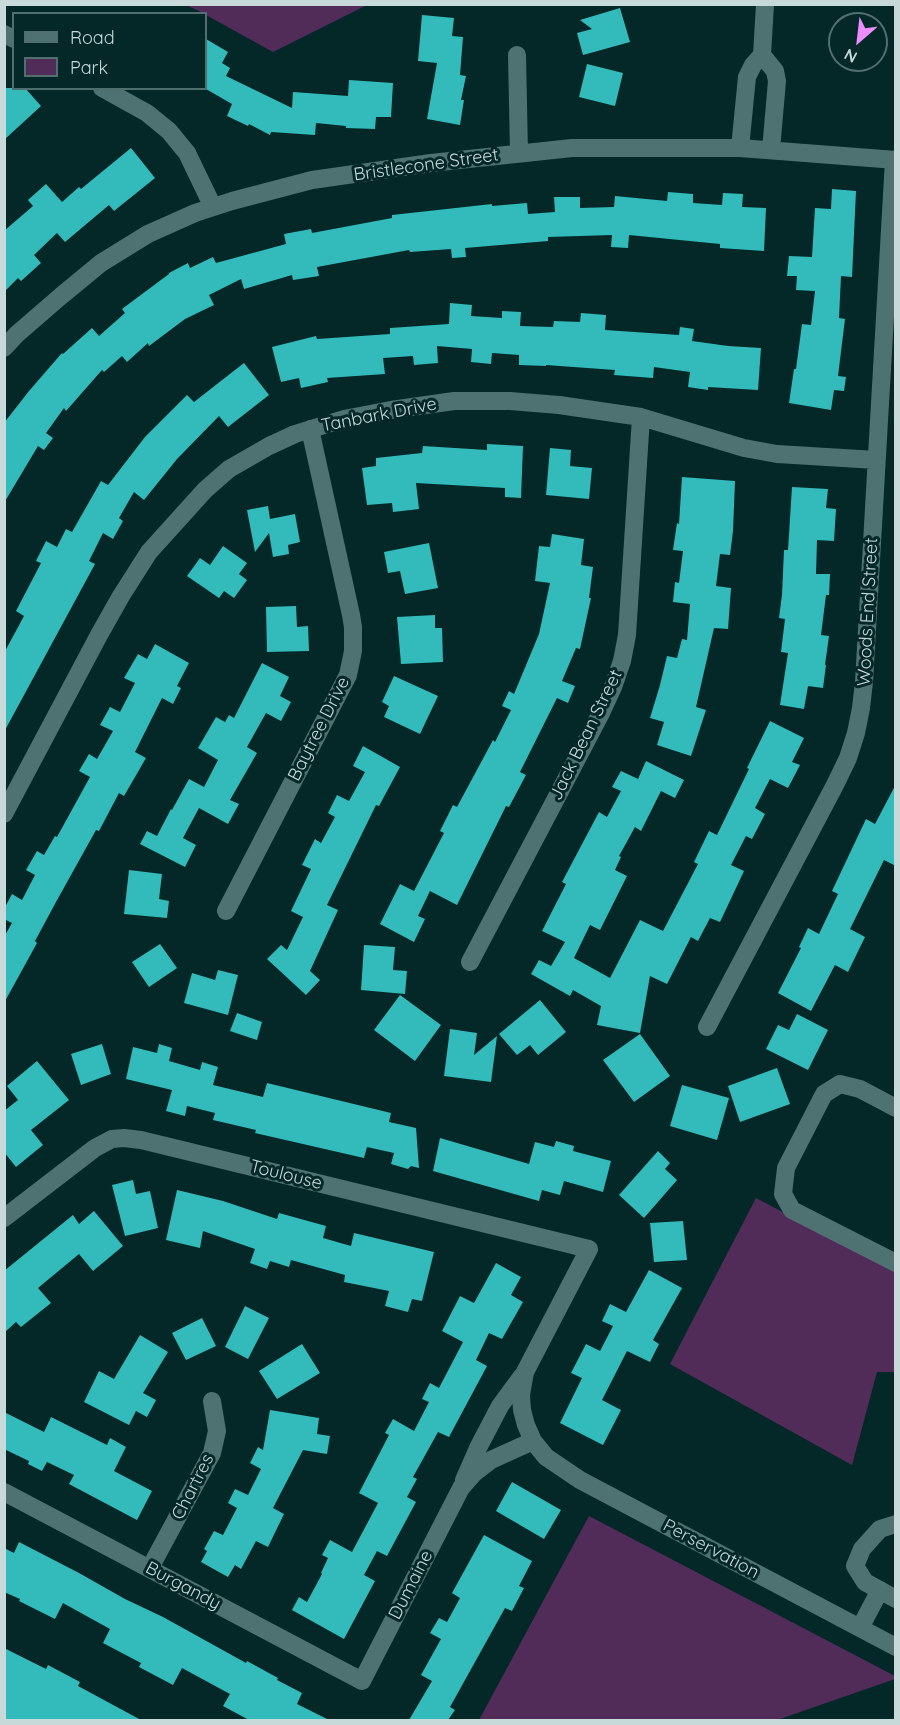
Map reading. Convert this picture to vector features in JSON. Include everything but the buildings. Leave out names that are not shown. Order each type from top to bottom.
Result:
[{"type":"street","points":[[740,148],[747,77],[753,65],[762,55],[765,4]]},
{"type":"street","points":[[518,55],[519,153]]},
{"type":"street","points":[[762,55],[775,70],[777,81],[771,150]]},
{"type":"street","points":[[106,90],[147,113],[169,131],[187,153],[213,207]]},
{"type":"street","points":[[746,93],[775,96]]},
{"type":"street","name":"Bristlecone Street","points":[[4,348],[34,319],[101,264],[148,234],[213,207],[312,180],[431,163],[572,148],[740,148],[895,160]]},
{"type":"street","name":"Woods End Street","points":[[707,1027],[835,785],[848,758],[856,733],[864,682],[895,160]]},
{"type":"street","name":"Tanbark Drive","points":[[4,814],[99,635],[149,552],[205,490],[229,469],[269,446],[310,429],[344,419],[454,401],[510,401],[559,405],[641,417],[744,448],[777,454],[876,460]]},
{"type":"street","name":"Jack Bean Street","points":[[470,962],[601,713],[622,661],[627,635],[641,417]]},
{"type":"street","name":"Baytree Drive","points":[[226,911],[348,675],[353,651],[351,615],[310,429]]},
{"type":"street","points":[[896,1108],[860,1089],[840,1084],[824,1094],[786,1168],[783,1194],[792,1210],[896,1263]]},
{"type":"street","name":"Toulouse","points":[[4,1218],[95,1148],[112,1139],[124,1138],[141,1140],[589,1249]]},
{"type":"street","name":"Dumaine","points":[[362,1681],[461,1488],[478,1448],[500,1406],[525,1372],[589,1249]]},
{"type":"street","name":"Dumaine","points":[[461,1488],[474,1473],[491,1460],[533,1441],[522,1410],[521,1395],[525,1372]]},
{"type":"street","name":"Chartres","points":[[150,1568],[212,1453],[217,1431],[212,1401]]},
{"type":"street","name":"Perservation","points":[[533,1441],[546,1456],[580,1480],[896,1647]]},
{"type":"street","name":"Burgandy","points":[[4,1492],[362,1681]]},
{"type":"street","points":[[860,1628],[888,1594],[865,1582],[855,1566],[862,1549],[880,1529],[896,1524]]},
{"type":"green space","points":[[186,5],[367,5],[273,52],[207,16],[207,12]]},
{"type":"green space","points":[[756,1198],[895,1271],[895,1372],[877,1372],[852,1465],[670,1364]]},
{"type":"green space","points":[[589,1516],[895,1676],[895,1679],[777,1720],[479,1720]]}]
